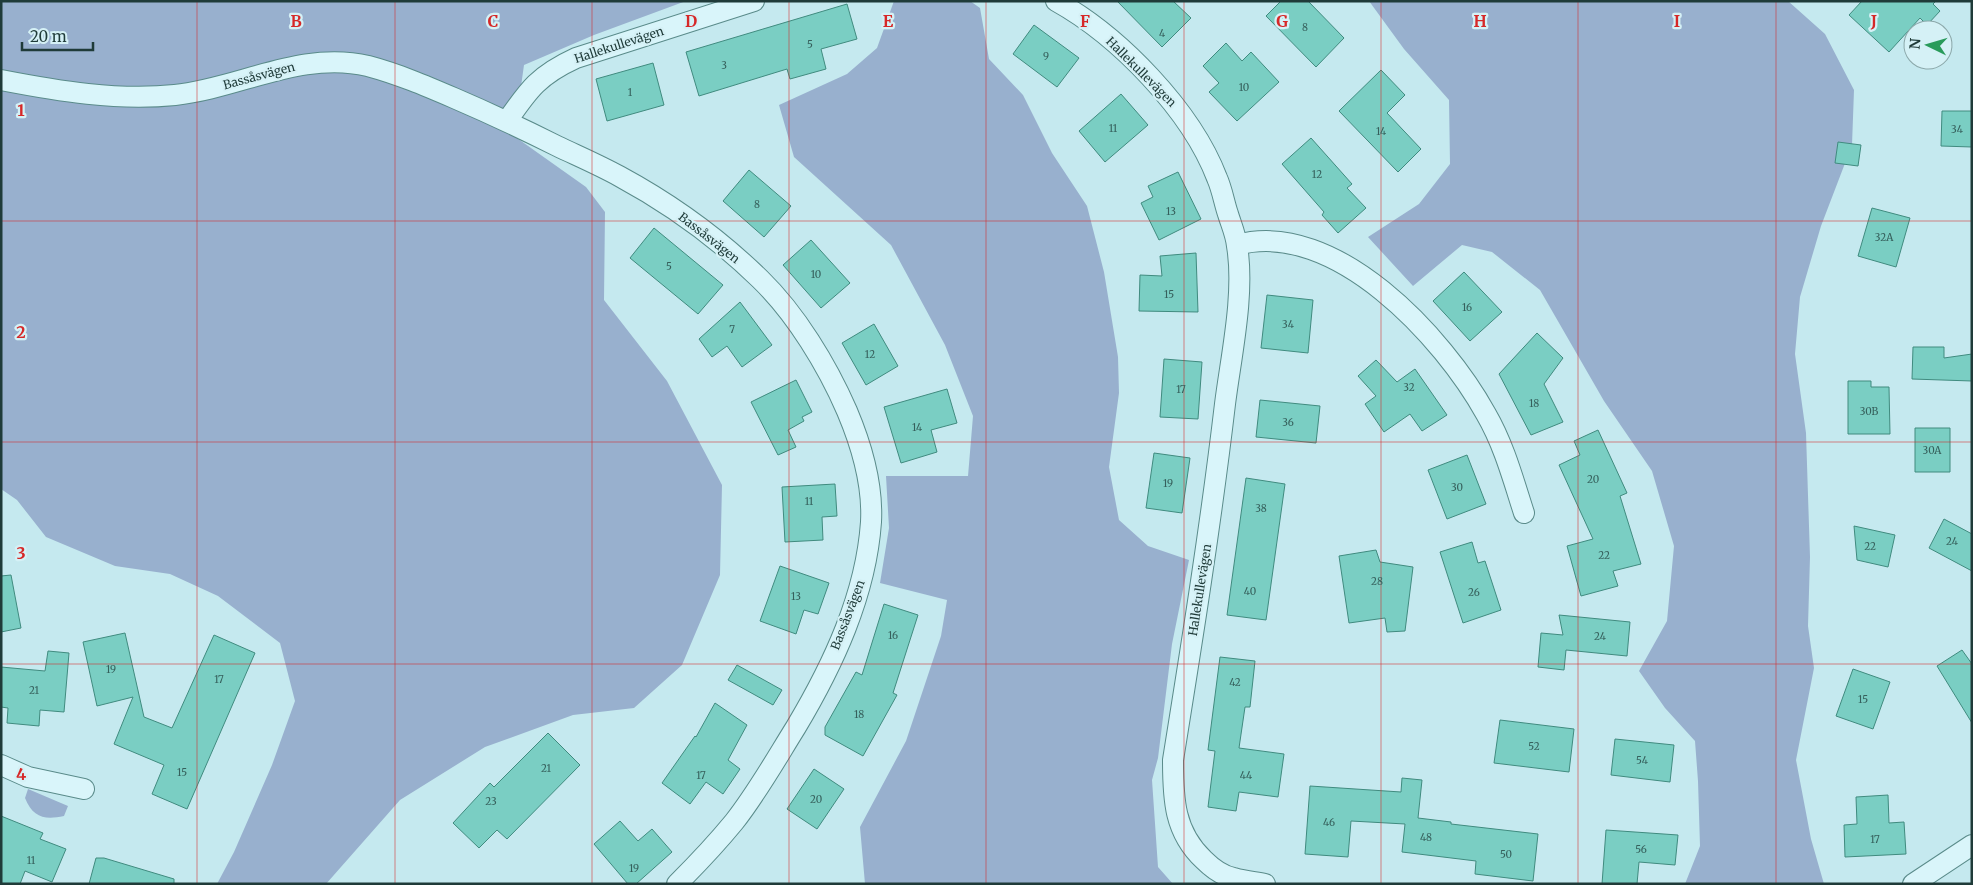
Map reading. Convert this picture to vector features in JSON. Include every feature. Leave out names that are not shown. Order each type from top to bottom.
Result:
[{"type":"street","name":"Hallekullevägen","points":[[507,121],[529,89],[557,66],[576,58],[754,1]]},
{"type":"street","name":"Hallekullevägen","points":[[1056,1],[1072,10],[1124,51],[1180,111],[1198,139],[1217,177],[1237,245],[1239,273],[1237,307],[1213,506],[1174,760],[1173,791],[1181,829],[1194,851],[1212,867],[1232,878],[1265,884]]},
{"type":"street","name":"Bassåsvägen","points":[[1,80],[66,91],[104,95],[175,95],[202,90],[296,65],[365,65],[424,85],[507,121],[617,175],[654,197],[710,237],[761,280],[803,331],[835,384],[855,430],[868,480],[871,520],[863,574],[850,617],[816,692],[776,760],[736,820],[677,884]]},
{"type":"street","points":[[1237,245],[1269,240],[1302,246],[1327,255],[1385,293],[1422,327],[1459,371],[1486,414],[1506,456],[1524,514]]},
{"type":"street","points":[[1,765],[28,777],[84,789]]},
{"type":"street","points":[[1913,884],[1972,845]]},
{"type":"shaded area","points":[[1,1],[686,1],[594,35],[524,65],[514,136],[586,187],[605,212],[604,300],[667,381],[722,485],[720,575],[682,665],[634,708],[573,715],[485,747],[400,800],[326,884],[217,884],[234,852],[272,765],[295,701],[280,643],[218,596],[170,574],[115,566],[46,537],[17,500],[1,489]]},
{"type":"shaded area","points":[[894,1],[970,1],[980,8],[989,59],[1023,95],[1052,153],[1087,206],[1104,272],[1118,357],[1119,393],[1109,467],[1119,520],[1148,546],[1189,560],[1172,644],[1158,758],[1152,780],[1158,867],[1173,884],[865,884],[860,827],[906,741],[941,636],[947,600],[880,583],[889,528],[886,476],[968,476],[973,416],[945,345],[891,245],[794,157],[779,105],[847,74],[877,48]]},
{"type":"shaded area","points":[[1369,1],[1788,1],[1825,34],[1854,90],[1852,145],[1821,226],[1800,297],[1795,354],[1806,433],[1810,557],[1808,626],[1814,668],[1796,760],[1811,839],[1824,884],[1685,884],[1700,846],[1695,741],[1665,708],[1639,671],[1667,621],[1674,546],[1652,471],[1604,401],[1540,290],[1492,252],[1462,245],[1413,286],[1368,237],[1419,204],[1450,164],[1449,100],[1404,49]]},
{"type":"shaded area","points":[[28,789],[68,806],[64,816],[51,818],[36,814],[25,798]]},
{"type":"building","points":[[1117,1],[1173,1],[1191,18],[1162,47]]},
{"type":"building","points":[[1281,1],[1308,1],[1344,38],[1316,67],[1266,16]]},
{"type":"building","points":[[1862,1],[1936,1],[1933,4],[1940,11],[1932,20],[1922,20],[1920,18],[1918,20],[1903,20],[1903,37],[1889,52],[1849,15]]},
{"type":"building","points":[[847,4],[857,39],[821,49],[826,69],[790,79],[787,69],[699,96],[686,52]]},
{"type":"building","points":[[1034,25],[1079,58],[1057,87],[1013,54]]},
{"type":"building","points":[[1226,43],[1242,61],[1251,52],[1279,82],[1237,121],[1209,92],[1219,83],[1203,66]]},
{"type":"building","points":[[653,63],[664,105],[607,121],[596,79]]},
{"type":"building","points":[[1381,70],[1405,95],[1387,113],[1421,149],[1398,172],[1339,111]]},
{"type":"building","points":[[1121,94],[1148,125],[1105,162],[1079,131]]},
{"type":"building","points":[[1942,111],[1972,111],[1972,147],[1941,146]]},
{"type":"building","points":[[1311,138],[1352,184],[1347,188],[1366,208],[1338,233],[1322,215],[1324,212],[1282,164]]},
{"type":"building","points":[[1838,142],[1861,145],[1858,166],[1835,163]]},
{"type":"building","points":[[749,170],[791,206],[764,237],[723,201]]},
{"type":"building","points":[[1178,172],[1201,219],[1159,240],[1141,203],[1153,197],[1148,186]]},
{"type":"building","points":[[1872,208],[1910,218],[1896,267],[1858,256]]},
{"type":"building","points":[[654,228],[723,285],[698,314],[630,258]]},
{"type":"building","points":[[811,240],[850,283],[821,308],[783,265]]},
{"type":"building","points":[[1196,253],[1198,312],[1139,311],[1140,275],[1162,276],[1160,256]]},
{"type":"building","points":[[1464,272],[1502,312],[1470,341],[1433,301]]},
{"type":"building","points":[[1267,295],[1313,300],[1308,353],[1261,348]]},
{"type":"building","points":[[740,302],[772,345],[742,367],[727,346],[712,357],[699,339]]},
{"type":"building","points":[[874,324],[898,366],[866,385],[842,343]]},
{"type":"building","points":[[1537,333],[1563,358],[1544,384],[1563,422],[1531,435],[1499,374]]},
{"type":"building","points":[[1913,347],[1944,347],[1944,358],[1972,354],[1972,381],[1912,379]]},
{"type":"building","points":[[1164,359],[1202,362],[1198,419],[1160,417]]},
{"type":"building","points":[[1376,360],[1397,382],[1415,369],[1447,415],[1422,431],[1410,414],[1384,432],[1365,404],[1376,396],[1358,376]]},
{"type":"building","points":[[796,380],[812,412],[802,417],[804,421],[788,430],[796,447],[778,455],[751,402]]},
{"type":"building","points":[[1848,381],[1871,381],[1871,387],[1889,387],[1890,434],[1848,434]]},
{"type":"building","points":[[947,389],[957,423],[931,430],[937,452],[901,463],[884,407]]},
{"type":"building","points":[[1260,400],[1320,406],[1316,443],[1256,437]]},
{"type":"building","points":[[1915,428],[1950,428],[1950,472],[1915,472]]},
{"type":"building","points":[[1598,430],[1627,493],[1620,496],[1641,564],[1613,571],[1618,586],[1581,596],[1567,546],[1593,539],[1559,465],[1580,455],[1574,441]]},
{"type":"building","points":[[1154,453],[1190,458],[1182,513],[1146,508]]},
{"type":"building","points":[[1467,455],[1486,504],[1447,519],[1428,470]]},
{"type":"building","points":[[1246,478],[1285,484],[1266,620],[1227,615]]},
{"type":"building","points":[[835,484],[837,516],[822,517],[823,540],[785,542],[782,487]]},
{"type":"building","points":[[1944,519],[1972,534],[1972,571],[1929,548]]},
{"type":"building","points":[[1854,526],[1895,535],[1888,567],[1857,560]]},
{"type":"building","points":[[1472,542],[1478,563],[1485,561],[1501,610],[1463,623],[1440,552]]},
{"type":"building","points":[[1376,550],[1380,562],[1413,567],[1405,631],[1387,632],[1385,618],[1349,623],[1339,556]]},
{"type":"building","points":[[780,566],[829,583],[818,614],[804,610],[796,634],[760,621]]},
{"type":"building","points":[[11,575],[21,628],[1,632],[1,576]]},
{"type":"building","points":[[884,604],[918,615],[893,693],[897,695],[863,756],[825,735],[825,727],[856,672],[862,675]]},
{"type":"building","points":[[1559,615],[1630,622],[1627,656],[1566,650],[1564,670],[1538,667],[1541,633],[1563,635]]},
{"type":"building","points":[[125,633],[144,717],[172,728],[214,635],[255,653],[187,809],[152,794],[164,765],[114,744],[133,697],[97,706],[83,642]]},
{"type":"building","points":[[1962,650],[1972,664],[1972,723],[1937,666]]},
{"type":"building","points":[[48,651],[69,653],[64,712],[40,710],[39,726],[7,723],[8,708],[1,707],[1,667],[45,671]]},
{"type":"building","points":[[1220,657],[1255,661],[1250,707],[1245,707],[1239,748],[1284,754],[1278,797],[1239,792],[1236,811],[1208,807],[1215,751],[1208,750]]},
{"type":"building","points":[[737,665],[782,690],[773,705],[728,680]]},
{"type":"building","points":[[1853,669],[1890,682],[1873,729],[1836,716]]},
{"type":"building","points":[[715,703],[747,725],[728,760],[740,769],[723,794],[706,782],[690,804],[662,783],[696,737]]},
{"type":"building","points":[[1500,720],[1574,729],[1569,772],[1494,763]]},
{"type":"building","points":[[548,733],[580,765],[507,839],[497,830],[479,848],[453,823],[490,783],[494,787]]},
{"type":"building","points":[[1615,739],[1674,745],[1670,782],[1611,775]]},
{"type":"building","points":[[814,769],[844,789],[817,829],[787,809]]},
{"type":"building","points":[[1402,778],[1422,780],[1418,818],[1451,822],[1451,824],[1538,834],[1533,881],[1475,874],[1476,861],[1402,852],[1405,824],[1351,821],[1348,857],[1305,854],[1310,786],[1401,792]]},
{"type":"building","points":[[1888,795],[1889,823],[1904,822],[1906,854],[1845,857],[1844,825],[1857,824],[1856,797]]},
{"type":"building","points":[[1,816],[43,833],[40,839],[66,849],[52,882],[25,871],[20,884],[1,884]]},
{"type":"building","points":[[620,821],[638,841],[652,829],[672,852],[636,884],[628,884],[594,844]]},
{"type":"building","points":[[1606,830],[1678,835],[1675,865],[1639,862],[1637,884],[1602,884]]},
{"type":"building","points":[[96,858],[104,858],[174,879],[174,884],[89,884]]}]
